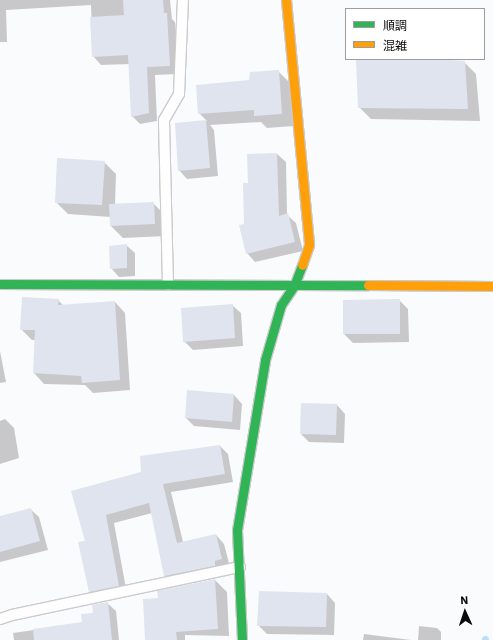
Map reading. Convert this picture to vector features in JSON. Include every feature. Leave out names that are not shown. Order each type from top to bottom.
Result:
[{"type":"street","points":[[242,640],[240,567],[237,530],[265,360],[281,305],[294,286],[309,245],[286,0]]},
{"type":"street","points":[[0,284],[129,286],[493,286]]},
{"type":"lane","points":[[168,285],[164,120],[179,94],[183,0]]},
{"type":"lane","points":[[0,619],[12,615],[240,567]]},
{"type":"building","points":[[123,0],[163,0],[164,13],[167,13],[170,66],[147,67],[149,113],[131,117],[128,55],[92,57],[90,17],[124,15]]},
{"type":"building","points":[[356,60],[465,61],[468,109],[358,108]]},
{"type":"building","points":[[279,70],[282,114],[254,116],[254,110],[198,114],[196,85],[249,80],[250,72]]},
{"type":"building","points":[[206,120],[210,168],[178,171],[175,123]]},
{"type":"building","points":[[277,153],[279,216],[288,213],[295,242],[246,254],[239,225],[244,224],[243,183],[248,183],[247,154]]},
{"type":"building","points":[[57,158],[105,161],[102,205],[55,203]]},
{"type":"building","points":[[154,202],[155,224],[110,226],[109,204]]},
{"type":"building","points":[[127,244],[127,268],[110,269],[109,246]]},
{"type":"building","points":[[22,297],[59,299],[58,305],[115,301],[120,380],[82,383],[81,376],[33,373],[35,330],[20,330]]},
{"type":"building","points":[[400,299],[400,334],[343,334],[343,300]]},
{"type":"building","points":[[233,304],[235,338],[183,342],[181,308]]},
{"type":"building","points":[[187,390],[234,394],[232,422],[185,418]]},
{"type":"building","points":[[301,403],[337,404],[336,435],[300,434]]},
{"type":"building","points":[[220,445],[225,474],[163,484],[177,543],[216,534],[222,559],[215,561],[215,566],[164,576],[149,503],[106,515],[119,586],[89,592],[78,542],[85,541],[71,491],[141,472],[140,456]]},
{"type":"building","points":[[31,508],[40,541],[0,552],[0,516]]},
{"type":"building","points":[[215,579],[218,629],[176,632],[177,640],[145,640],[143,599],[158,598],[157,591]]},
{"type":"building","points":[[259,591],[327,593],[326,627],[257,626]]},
{"type":"building","points":[[108,602],[112,640],[34,640],[33,629],[82,622],[81,614],[93,613],[92,605]]},
{"type":"traffic: fast","points":[[242,640],[237,530],[265,360],[281,305],[294,286],[302,265]]},
{"type":"traffic: fast","points":[[0,284],[368,285]]},
{"type":"traffic: slow","points":[[286,0],[309,245],[302,265]]},
{"type":"traffic: slow","points":[[368,285],[493,286]]}]
